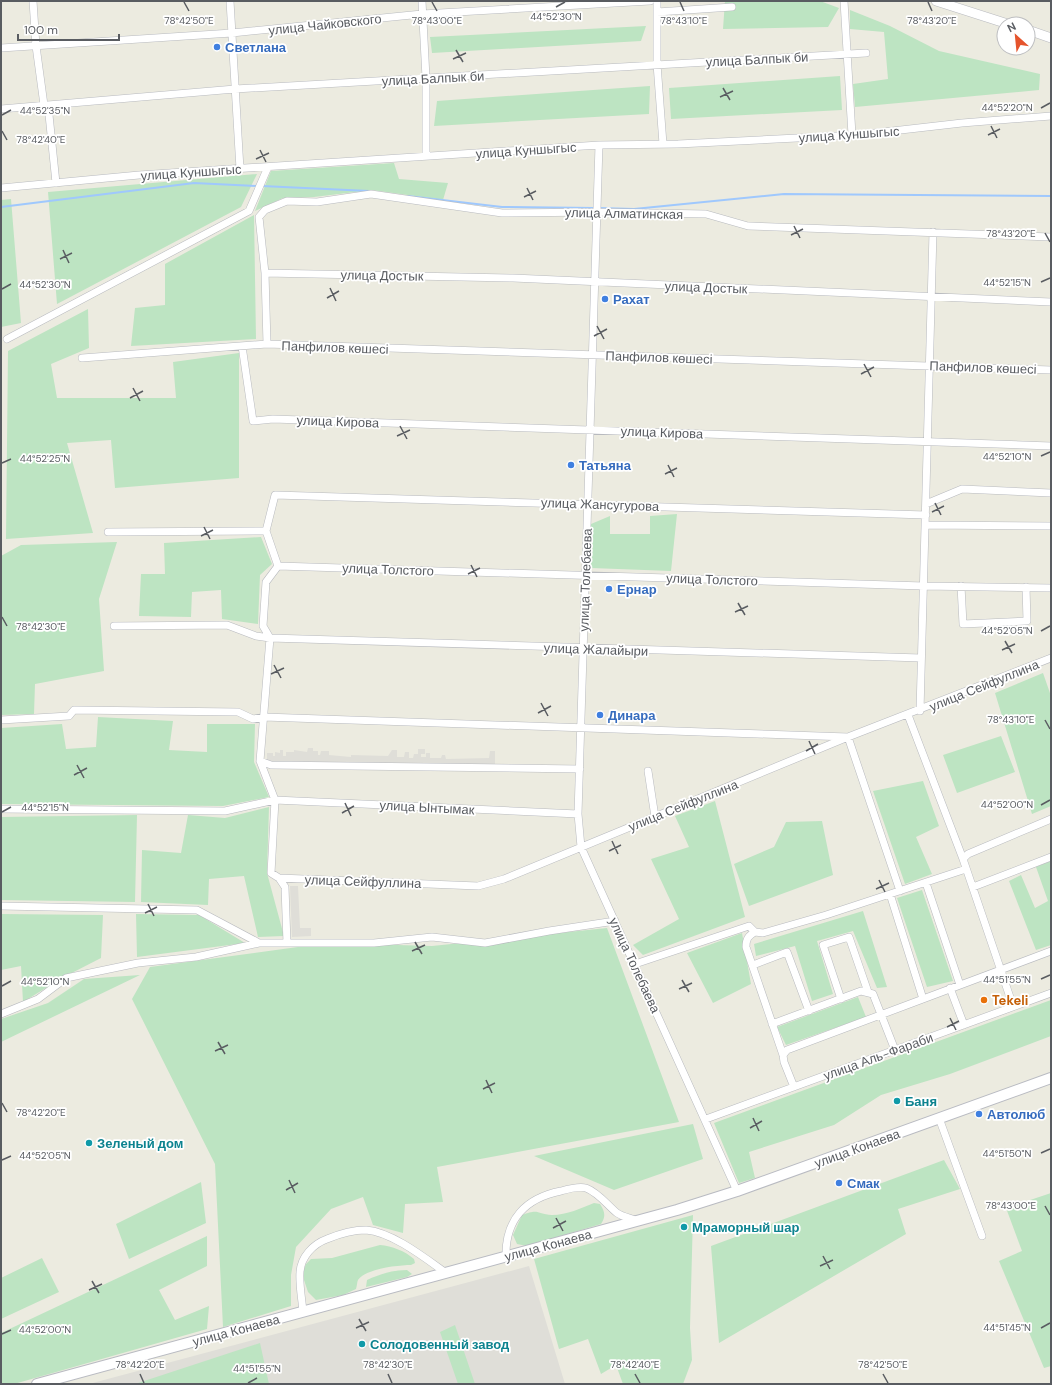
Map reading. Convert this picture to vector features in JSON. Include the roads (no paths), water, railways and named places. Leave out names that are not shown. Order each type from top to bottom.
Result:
[{"type":"main road","name":"улица Конаева","points":[[37,1384],[638,1221],[738,1191],[1051,1078]]},
{"type":"street","points":[[33,1],[36,46],[46,105],[56,183]]},
{"type":"street","points":[[230,1],[240,169]]},
{"type":"street","points":[[422,1],[426,78],[426,156]]},
{"type":"street","name":"улица Чайковского","points":[[1,48],[232,33],[422,14],[650,1]]},
{"type":"street","points":[[657,1],[657,64],[663,144]]},
{"type":"street","points":[[844,1],[852,135]]},
{"type":"street","points":[[936,1],[996,20]]},
{"type":"street","points":[[657,12],[732,7]]},
{"type":"street","points":[[1036,33],[1051,38]]},
{"type":"street","name":"улица Балпык би","points":[[1,109],[235,89],[866,52]]},
{"type":"street","name":"улица Куншыгыс","points":[[1,188],[240,169],[599,145],[663,144],[852,135],[962,123],[1051,116]]},
{"type":"street","name":"улица Толебаева","points":[[599,145],[578,814],[581,847],[738,1191]]},
{"type":"street","points":[[7,339],[249,210],[268,167]]},
{"type":"street","name":"улица Алматинская","points":[[267,344],[265,273],[259,217],[265,210],[287,201],[317,202],[371,194],[502,213],[597,212],[706,214],[748,226],[1051,237]]},
{"type":"street","points":[[920,711],[933,232]]},
{"type":"street","name":"улица Достык","points":[[265,273],[513,278],[1051,302]]},
{"type":"street","name":"Панфилов көшесі","points":[[82,358],[267,344],[1051,370]]},
{"type":"street","name":"улица Кирова","points":[[242,346],[253,421],[273,419],[1051,446]]},
{"type":"street","points":[[926,504],[962,489],[1051,493]]},
{"type":"street","name":"улица Жансугурова","points":[[266,531],[275,495],[926,515]]},
{"type":"street","points":[[925,525],[1051,526]]},
{"type":"street","points":[[108,532],[266,531],[278,566],[266,582],[263,626],[270,638],[260,760],[275,800],[271,873],[279,878],[285,887],[287,943]]},
{"type":"street","name":"улица Толстого","points":[[278,566],[924,586],[1051,588]]},
{"type":"street","points":[[962,586],[963,624],[1027,621],[1026,587]]},
{"type":"street","name":"улица Жалайыри","points":[[114,626],[227,625],[256,636],[270,638],[583,649],[921,658]]},
{"type":"street","name":"улица Сейфуллина","points":[[279,878],[478,886],[504,879],[848,738],[920,711],[1051,658]]},
{"type":"street","points":[[1,720],[69,716],[74,710],[238,712],[253,719],[264,717],[848,738],[900,891]]},
{"type":"street","points":[[908,715],[963,859],[1014,1006]]},
{"type":"street","points":[[260,760],[271,765],[580,769]]},
{"type":"street","points":[[648,771],[655,816]]},
{"type":"street","name":"улица Ынтымак","points":[[1,809],[225,810],[275,800],[578,814]]},
{"type":"street","points":[[963,859],[968,854],[1051,819]]},
{"type":"street","points":[[973,887],[1051,857]]},
{"type":"street","points":[[635,964],[749,926],[756,932],[763,933],[966,869]]},
{"type":"street","points":[[926,882],[960,985]]},
{"type":"street","points":[[890,894],[923,999]]},
{"type":"street","points":[[1,906],[197,910],[259,943]]},
{"type":"street","points":[[1,1014],[38,999],[66,978],[138,963],[196,957],[259,943],[374,942],[432,937],[485,943],[615,921]]},
{"type":"street","points":[[756,932],[749,936],[746,941],[746,947],[783,1055],[784,1062],[794,1086]]},
{"type":"street","points":[[841,999],[822,945],[849,937],[868,992]]},
{"type":"street","points":[[783,1055],[787,1050],[1051,951]]},
{"type":"street","points":[[752,965],[787,952],[809,1010]]},
{"type":"street","points":[[950,988],[964,1025]]},
{"type":"street","points":[[772,1024],[861,991],[868,992],[873,994],[895,1050]]},
{"type":"street","name":"улица Аль-Фараби","points":[[706,1119],[1051,993]]},
{"type":"street","points":[[939,1118],[982,1236]]},
{"type":"street","points":[[506,1257],[508,1238],[517,1214],[537,1199],[550,1193],[584,1188],[599,1196],[619,1214],[638,1221]]},
{"type":"street","points":[[303,1312],[300,1271],[306,1254],[320,1241],[343,1233],[366,1230],[386,1236],[415,1251],[446,1273]]},
{"type":"waterway","points":[[1,207],[194,183],[258,186]]},
{"type":"waterway","points":[[262,186],[369,191]]},
{"type":"waterway","points":[[599,208],[634,209],[784,194],[1051,196]]},
{"type":"waterway","points":[[408,196],[502,207],[595,208]]},
{"type":"place","name":"Светлана","points":[[217,47]]},
{"type":"place","name":"Рахат","points":[[605,299]]},
{"type":"place","name":"Татьяна","points":[[571,465]]},
{"type":"place","name":"Ернар","points":[[609,589]]},
{"type":"place","name":"Динара","points":[[600,715]]},
{"type":"place","name":"Tekeli","points":[[984,1000]]},
{"type":"place","name":"Баня","points":[[897,1101]]},
{"type":"place","name":"Автолюб","points":[[979,1114]]},
{"type":"place","name":"Зеленый дом","points":[[89,1143]]},
{"type":"place","name":"Смак","points":[[839,1183]]},
{"type":"place","name":"Мраморный шар","points":[[684,1227]]},
{"type":"place","name":"Солодовенный завод","points":[[362,1344]]}]
